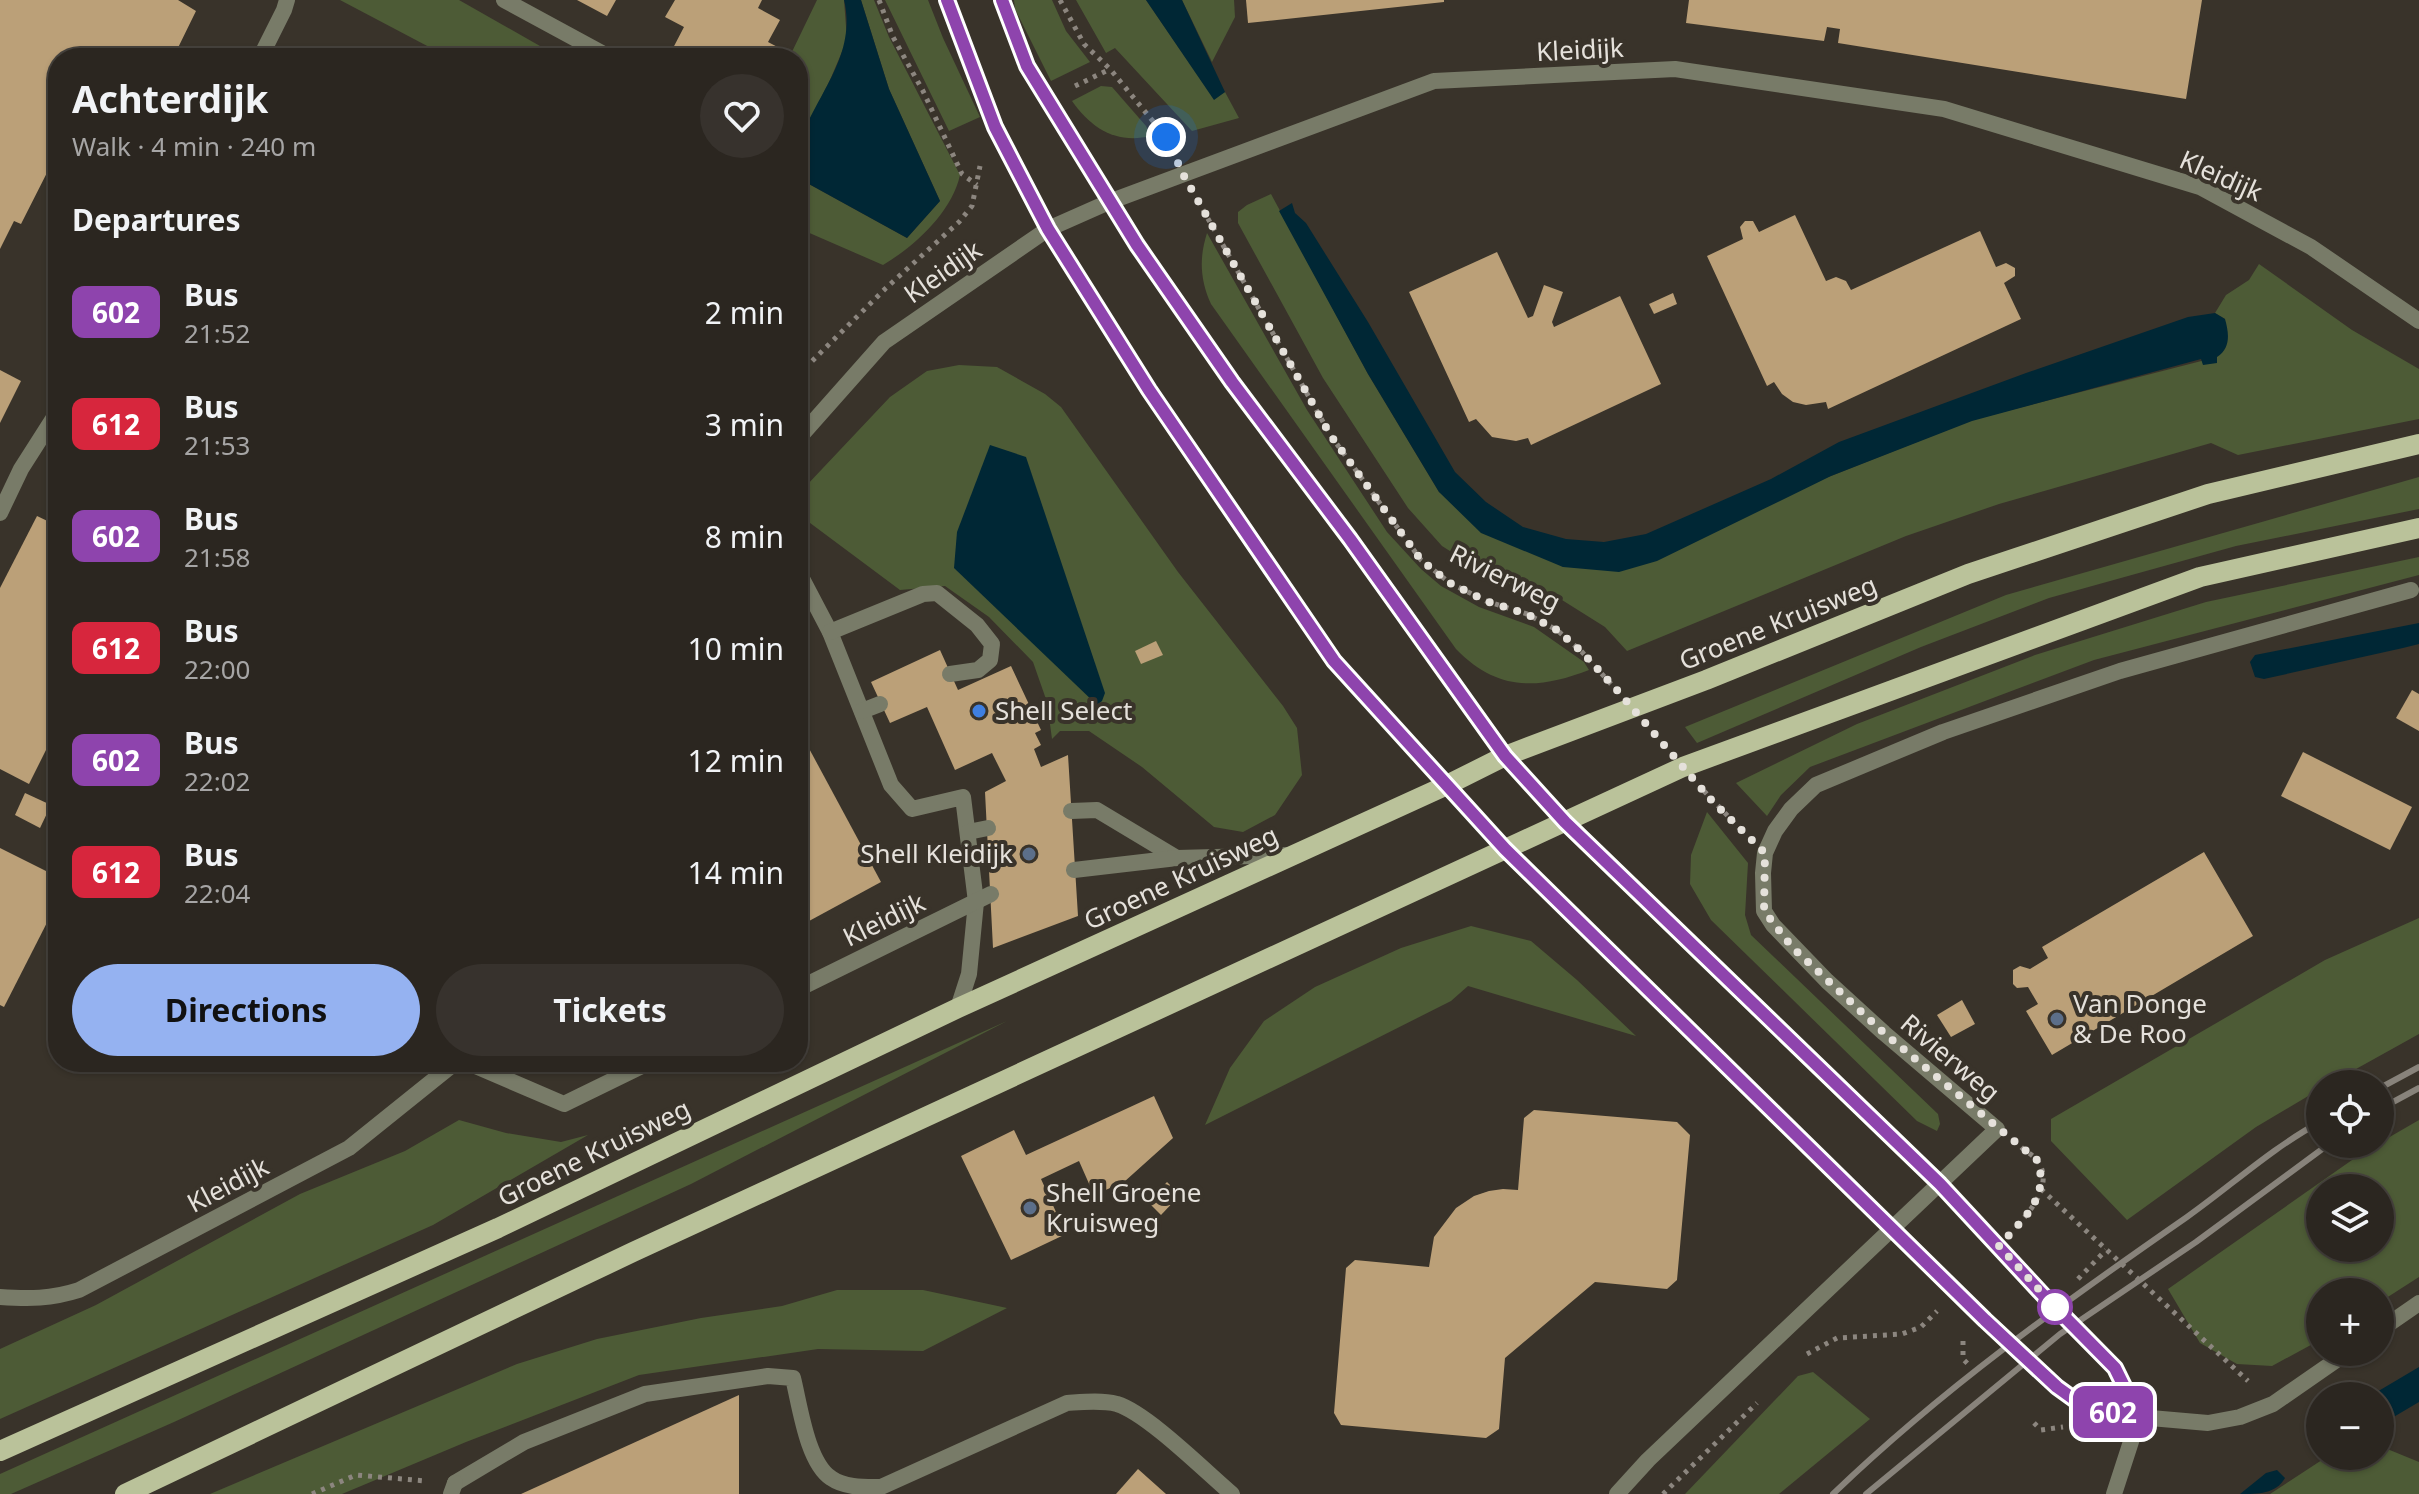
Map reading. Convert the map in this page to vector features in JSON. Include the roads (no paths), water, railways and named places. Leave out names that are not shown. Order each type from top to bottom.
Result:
[{"type":"main road","points":[[947,0],[995,127],[1048,229],[1149,390],[1334,661],[1505,849]]},
{"type":"main road","points":[[1002,0],[1027,66],[1047,100],[1109,202],[1232,382],[1350,539],[1505,756],[1565,822]]},
{"type":"main road","name":"Groene Kruisweg","points":[[0,1451],[498,1228],[958,1008],[1505,756],[1968,574],[2208,494],[2419,444]]},
{"type":"main road","points":[[125,1494],[633,1252],[1683,767],[2200,577],[2419,528]]},
{"type":"street","points":[[265,48],[287,0]]},
{"type":"street","points":[[504,0],[593,48]]},
{"type":"street","name":"Kleidijk","points":[[808,428],[884,342],[1048,229],[1109,202],[1434,81],[1675,69],[1944,109],[2200,187],[2311,247],[2419,321]]},
{"type":"street","points":[[0,513],[21,469],[48,427]]},
{"type":"street","points":[[808,590],[830,632],[891,785],[912,809],[963,797],[984,898],[969,974],[958,1008]]},
{"type":"street","name":"Rivierweg","points":[[1940,1184],[1997,1129],[1884,1033],[1773,925],[1764,911],[1765,853],[1783,820],[1816,785],[1943,732],[2120,671],[2411,590]]},
{"type":"street","points":[[830,632],[923,594],[937,593],[977,625],[992,644],[990,660],[978,670],[950,674]]},
{"type":"street","points":[[862,711],[880,704]]},
{"type":"street","points":[[1071,811],[1097,810],[1177,858]]},
{"type":"street","points":[[1565,822],[1940,1184],[2115,1368],[2139,1417],[2114,1494]]},
{"type":"street","points":[[968,832],[988,828]]},
{"type":"street","points":[[1505,849],[1892,1231],[2057,1387],[2082,1405],[2139,1417],[2208,1423],[2240,1417],[2273,1404],[2328,1366]]},
{"type":"street","points":[[1074,870],[1177,858],[1294,855]]},
{"type":"street","name":"Kleidijk","points":[[808,984],[984,898]]},
{"type":"street","name":"Kleidijk","points":[[0,1297],[36,1300],[56,1298],[79,1290],[349,1148],[444,1072]]},
{"type":"street","points":[[489,1072],[564,1104],[630,1072]]},
{"type":"street","points":[[1617,1494],[1648,1460],[1940,1184]]},
{"type":"street","points":[[2394,1320],[2419,1303]]},
{"type":"street","points":[[453,1488],[524,1442],[645,1394],[768,1376],[793,1378],[815,1462],[832,1479],[856,1487],[881,1491],[1067,1403],[1093,1401],[1118,1405],[1141,1417],[1232,1494]]},
{"type":"water","points":[[844,0],[861,0],[889,89],[940,201],[907,238],[808,184],[808,123],[841,56],[847,20]]},
{"type":"water","points":[[1146,0],[1182,0],[1225,92],[1214,100]]},
{"type":"water","points":[[1292,203],[1295,213],[1306,223],[1368,322],[1455,472],[1486,502],[1523,527],[1566,539],[1604,542],[1646,534],[1771,479],[1839,442],[2188,317],[2215,313],[2225,319],[2228,340],[2217,357],[2217,363],[2203,365],[2201,359],[1972,421],[1831,476],[1657,561],[1619,572],[1563,567],[1481,533],[1439,492],[1368,374],[1279,211]]},
{"type":"water","points":[[990,445],[1026,457],[1105,693],[1097,705],[954,568],[957,532]]},
{"type":"water","points":[[2419,623],[2419,644],[2403,648],[2264,679],[2255,677],[2250,662],[2255,655]]},
{"type":"water","points":[[2419,1367],[2419,1402],[2394,1417],[2394,1382]]},
{"type":"water","points":[[2277,1470],[2285,1478],[2277,1487],[2260,1493],[2240,1494],[2266,1473]]},
{"type":"railway","points":[[2394,1080],[2419,1067]]},
{"type":"railway","points":[[2394,1101],[2419,1088]]},
{"type":"railway","points":[[1833,1494],[1874,1455],[2004,1348],[2306,1130]]},
{"type":"railway","points":[[1866,1494],[2060,1334],[2196,1242],[2310,1158]]},
{"type":"place","name":"Shell Select","points":[[979,711]]},
{"type":"place","name":"Shell Kleidijk","points":[[1029,854]]},
{"type":"place","name":"Van Donge & De Roo","points":[[2057,1019]]},
{"type":"place","name":"Shell Groene Kruisweg","points":[[1030,1208]]}]
